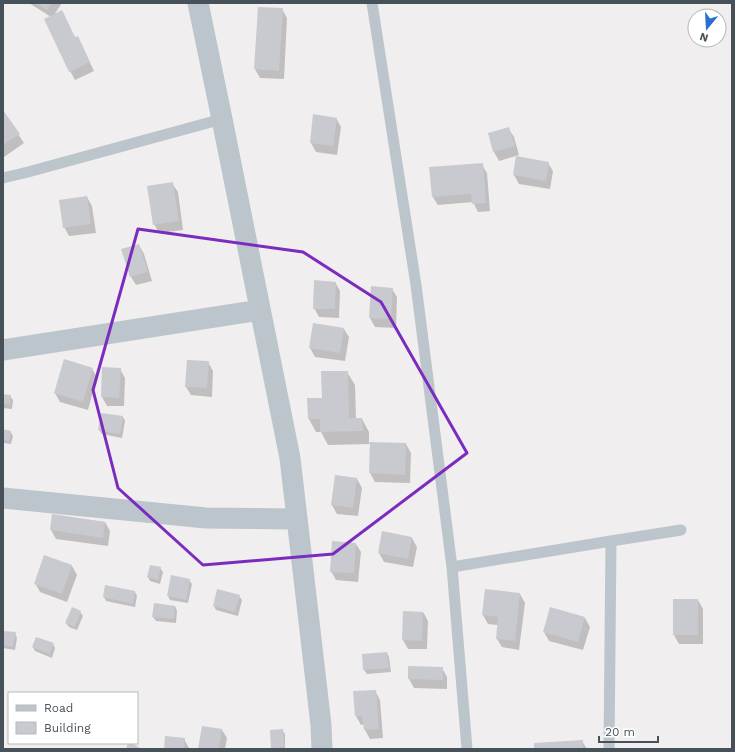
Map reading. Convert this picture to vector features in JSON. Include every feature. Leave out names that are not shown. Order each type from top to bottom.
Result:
[{"type":"street","points":[[198,3],[290,458],[321,726],[322,749]]},
{"type":"street","points":[[3,350],[260,310]]},
{"type":"street","points":[[3,498],[206,518],[297,519]]},
{"type":"lane","points":[[372,3],[416,285],[452,568],[467,749]]},
{"type":"lane","points":[[3,178],[222,119]]},
{"type":"lane","points":[[452,568],[681,530]]},
{"type":"lane","points":[[609,749],[612,541]]},
{"type":"highlighted area","points":[[138,229],[303,252],[381,302],[467,453],[333,554],[203,565],[118,488],[93,390]]},
{"type":"building","points":[[36,3],[51,3],[47,10]]},
{"type":"building","points":[[258,7],[283,8],[279,71],[254,69]]},
{"type":"building","points":[[62,10],[75,37],[78,36],[90,62],[69,72],[44,19]]},
{"type":"building","points":[[3,110],[20,134],[3,145]]},
{"type":"building","points":[[313,114],[337,118],[333,146],[310,143]]},
{"type":"building","points":[[509,127],[515,146],[493,152],[488,133]]},
{"type":"building","points":[[516,156],[549,162],[546,181],[513,175]]},
{"type":"building","points":[[483,163],[486,203],[472,204],[471,194],[432,197],[429,167]]},
{"type":"building","points":[[173,182],[179,221],[153,225],[147,186]]},
{"type":"building","points":[[87,196],[91,224],[63,228],[59,200]]},
{"type":"building","points":[[139,244],[148,272],[130,277],[121,249]]},
{"type":"building","points":[[314,280],[336,282],[335,309],[313,309]]},
{"type":"building","points":[[371,286],[393,288],[391,319],[369,318]]},
{"type":"building","points":[[313,323],[344,328],[340,353],[309,348]]},
{"type":"building","points":[[64,359],[93,368],[83,402],[54,393]]},
{"type":"building","points":[[187,360],[209,361],[207,388],[185,387]]},
{"type":"building","points":[[102,367],[121,368],[119,398],[101,397]]},
{"type":"building","points":[[321,371],[348,371],[349,418],[362,418],[363,431],[320,432],[320,419],[308,419],[307,398],[322,398]]},
{"type":"building","points":[[3,394],[11,395],[10,405],[3,404]]},
{"type":"building","points":[[101,413],[123,416],[120,434],[98,430]]},
{"type":"building","points":[[3,429],[11,431],[9,441],[3,440]]},
{"type":"building","points":[[370,442],[406,443],[405,475],[369,473]]},
{"type":"building","points":[[335,475],[357,478],[353,508],[331,505]]},
{"type":"building","points":[[52,514],[105,522],[103,538],[50,530]]},
{"type":"building","points":[[382,531],[412,537],[408,559],[378,553]]},
{"type":"building","points":[[332,541],[356,543],[354,573],[330,572]]},
{"type":"building","points":[[44,555],[72,565],[62,594],[34,584]]},
{"type":"building","points":[[150,565],[161,567],[158,580],[147,577]]},
{"type":"building","points":[[171,575],[190,579],[186,600],[167,596]]},
{"type":"building","points":[[105,585],[135,591],[133,604],[103,597]]},
{"type":"building","points":[[217,589],[240,595],[235,612],[213,606]]},
{"type":"building","points":[[485,589],[520,593],[515,641],[496,639],[498,617],[482,615]]},
{"type":"building","points":[[673,599],[698,599],[698,635],[673,635]]},
{"type":"building","points":[[154,603],[175,606],[174,619],[152,617]]},
{"type":"building","points":[[72,607],[81,611],[75,627],[65,623]]},
{"type":"building","points":[[550,607],[585,617],[578,642],[543,632]]},
{"type":"building","points":[[403,611],[423,612],[422,641],[402,640]]},
{"type":"building","points":[[3,631],[16,632],[13,647],[3,645]]},
{"type":"building","points":[[36,637],[54,643],[50,654],[32,647]]},
{"type":"building","points":[[387,652],[389,668],[363,670],[362,654]]},
{"type":"building","points":[[408,666],[443,667],[443,680],[408,679]]},
{"type":"building","points":[[376,690],[379,729],[364,730],[362,716],[355,716],[353,691]]},
{"type":"building","points":[[202,726],[222,729],[219,749],[198,749]]},
{"type":"building","points":[[283,729],[284,747],[271,748],[270,730]]},
{"type":"building","points":[[165,736],[185,738],[184,749],[164,749]]},
{"type":"building","points":[[583,740],[583,749],[534,749],[534,743]]},
{"type":"building","points":[[128,744],[133,744],[139,747],[138,749],[126,749]]}]
